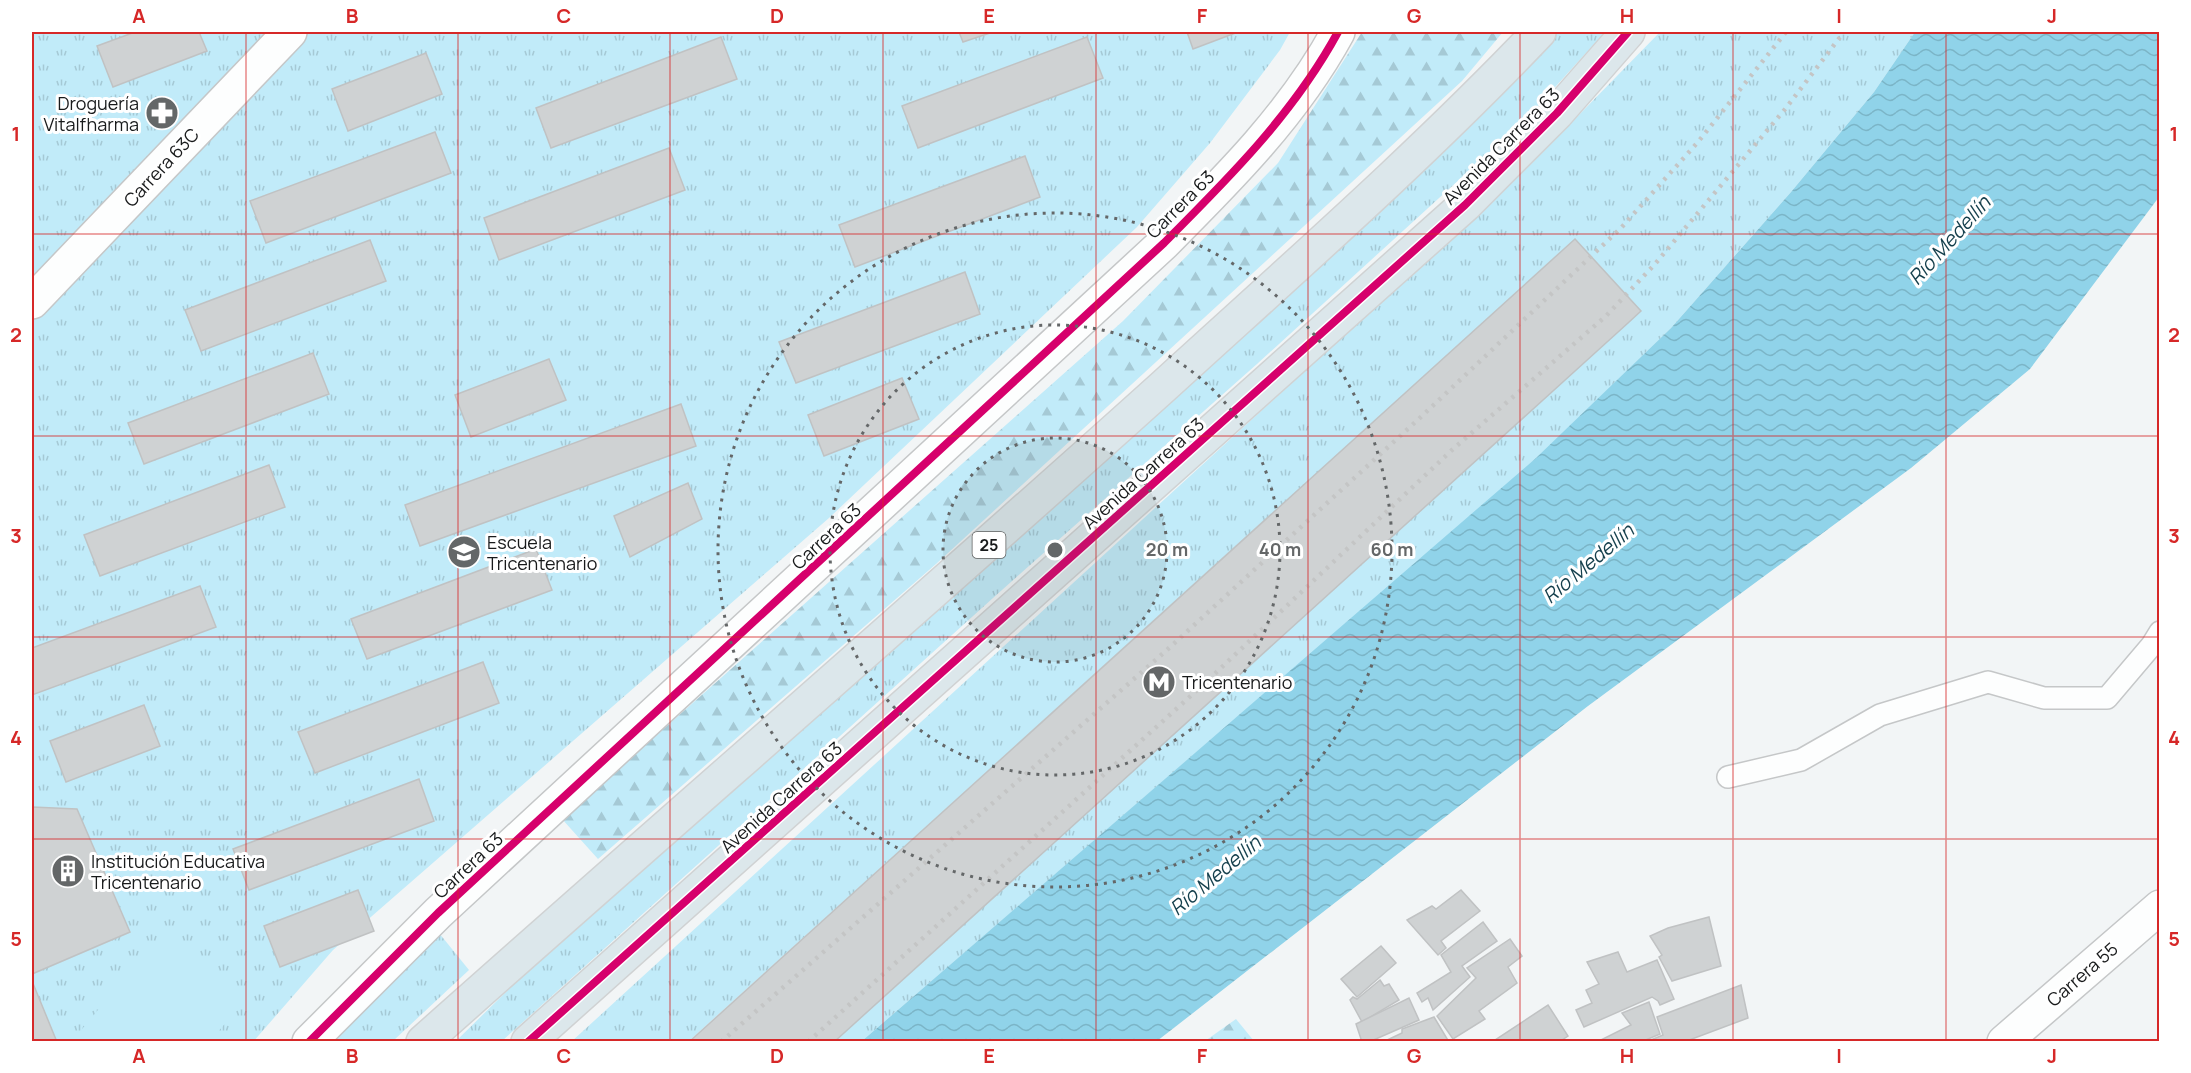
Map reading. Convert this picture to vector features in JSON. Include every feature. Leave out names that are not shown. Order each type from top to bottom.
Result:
[{"type":"highway","name":"25","points":[[423,1041],[1015,520],[1356,212],[1492,81],[1539,32]]},
{"type":"highway","name":"Avenida Carrera 63","points":[[528,1041],[1465,205],[1557,112],[1629,32]]},
{"type":"street","name":"Carrera 63C","points":[[32,302],[290,32]]},
{"type":"street","name":"Carrera 63","points":[[309,1041],[438,913],[1164,243],[1271,131],[1300,94],[1338,32]]},
{"type":"street","name":"Carrera 55","points":[[2004,1041],[2160,907]]},
{"type":"lane","points":[[1728,777],[1801,760],[1880,716],[1988,682],[2044,698],[2107,698],[2152,645],[2160,632]]},
{"type":"green space","points":[[32,32],[1290,32],[1280,50],[1210,143],[1137,227],[829,518],[333,950],[253,1042],[32,1041]]},
{"type":"green space","points":[[1362,32],[1503,32],[1462,81],[936,564],[598,859],[562,819],[1123,321],[1278,163]]},
{"type":"green space","points":[[1556,32],[1605,32],[1528,117],[1257,364],[993,598],[502,1041],[455,1042],[561,938],[1056,506],[1398,195],[1511,86]]},
{"type":"green space","points":[[1660,32],[1915,32],[1874,92],[1791,192],[1671,328],[1536,459],[862,1041],[834,1041],[1641,311],[1575,240],[689,1041],[571,1042],[1528,167]]},
{"type":"green space","points":[[439,933],[469,970],[393,1041],[328,1042]]},
{"type":"green space","points":[[159,937],[241,1005],[210,1041],[72,1041]]},
{"type":"green space","points":[[1236,1019],[1254,1041],[1205,1041]]},
{"type":"water","name":"Río Medellín","points":[[1915,32],[2159,32],[2159,197],[2030,369],[1911,468],[1588,706],[1157,1041],[862,1041],[1536,458],[1671,328],[1791,192],[1874,92]]},
{"type":"building","points":[[135,32],[199,32],[207,51],[113,87],[97,46]]},
{"type":"building","points":[[959,32],[993,32],[963,42]]},
{"type":"building","points":[[1187,32],[1238,32],[1193,49]]},
{"type":"building","points":[[721,37],[737,79],[551,148],[536,108]]},
{"type":"building","points":[[1087,37],[1103,78],[918,148],[902,106]]},
{"type":"building","points":[[426,53],[442,94],[348,131],[332,89]]},
{"type":"building","points":[[435,132],[451,173],[266,243],[250,201]]},
{"type":"building","points":[[669,148],[685,190],[499,260],[484,218]]},
{"type":"building","points":[[1025,156],[1040,197],[855,267],[839,225]]},
{"type":"building","name":"Tricentenario","points":[[1575,239],[1641,311],[1628,323],[834,1042],[689,1042]]},
{"type":"building","points":[[370,240],[386,281],[201,351],[185,310]]},
{"type":"building","points":[[965,272],[980,314],[796,383],[779,342]]},
{"type":"building","points":[[313,353],[329,394],[144,464],[128,423]]},
{"type":"building","points":[[549,359],[566,400],[471,437],[455,395]]},
{"type":"building","points":[[902,378],[919,419],[824,456],[808,415]]},
{"type":"building","points":[[681,404],[696,446],[420,546],[405,505]]},
{"type":"building","points":[[269,465],[285,507],[100,576],[84,535]]},
{"type":"building","points":[[688,483],[702,519],[630,557],[614,516]]},
{"type":"building","points":[[536,549],[552,590],[367,659],[351,619]]},
{"type":"building","points":[[200,586],[216,627],[32,695],[32,648]]},
{"type":"building","points":[[483,662],[499,703],[315,773],[298,732]]},
{"type":"building","points":[[144,705],[160,746],[66,782],[50,741]]},
{"type":"building","points":[[419,779],[434,821],[249,890],[233,849]]},
{"type":"building","name":"Institución Educativa Tricentenario","points":[[32,807],[77,809],[130,932],[32,974]]},
{"type":"building","points":[[358,890],[374,931],[280,967],[264,926]]},
{"type":"building","points":[[1461,890],[1480,911],[1441,941],[1446,948],[1438,955],[1407,920],[1432,906],[1436,909]]},
{"type":"building","points":[[1709,917],[1721,966],[1672,981],[1659,957],[1662,955],[1650,936],[1668,928]]},
{"type":"building","points":[[1483,922],[1497,941],[1462,966],[1470,977],[1433,1010],[1428,998],[1422,1002],[1417,993],[1451,972],[1441,955]]},
{"type":"building","points":[[1510,939],[1522,956],[1508,967],[1517,983],[1479,1011],[1485,1019],[1453,1039],[1437,1016],[1476,978],[1467,968]]},
{"type":"building","points":[[1381,946],[1396,963],[1357,997],[1341,979]]},
{"type":"building","points":[[1618,952],[1627,972],[1657,960],[1674,999],[1660,1005],[1652,997],[1584,1027],[1576,1010],[1592,1003],[1586,990],[1599,984],[1587,962]]},
{"type":"building","points":[[1380,980],[1384,986],[1389,984],[1399,1000],[1362,1022],[1350,1000],[1353,997],[1357,999]]},
{"type":"building","points":[[32,981],[57,1042],[32,1042]]},
{"type":"building","points":[[1741,985],[1748,1018],[1684,1042],[1646,1042],[1663,1035],[1657,1017]]},
{"type":"building","points":[[1409,998],[1419,1020],[1369,1042],[1362,1042],[1356,1024]]},
{"type":"building","points":[[1649,1002],[1660,1034],[1641,1042],[1597,1042],[1631,1025],[1622,1013]]},
{"type":"building","points":[[1548,1005],[1568,1036],[1559,1042],[1492,1042]]},
{"type":"building","points":[[1434,1017],[1449,1042],[1383,1042],[1402,1033],[1402,1029]]},
{"type":"railway","points":[[721,1042],[1168,649],[1423,415],[1621,228],[1698,142],[1786,32]]},
{"type":"railway","points":[[808,1042],[1205,683],[1452,450],[1606,316],[1655,264],[1786,108],[1844,32]]},
{"type":"cycle path","points":[[309,1042],[438,913],[1164,243],[1259,144],[1321,62],[1338,32]]},
{"type":"cycle path","points":[[528,1042],[1465,205],[1557,113],[1628,32]]},
{"type":"place","name":"Droguería Vitalfharma","points":[[162,113]]},
{"type":"place","name":"Escuela Tricentenario","points":[[464,552]]},
{"type":"place","name":"Tricentenario","points":[[1159,682]]},
{"type":"place","name":"Institución Educativa Tricentenario","points":[[68,871]]}]
